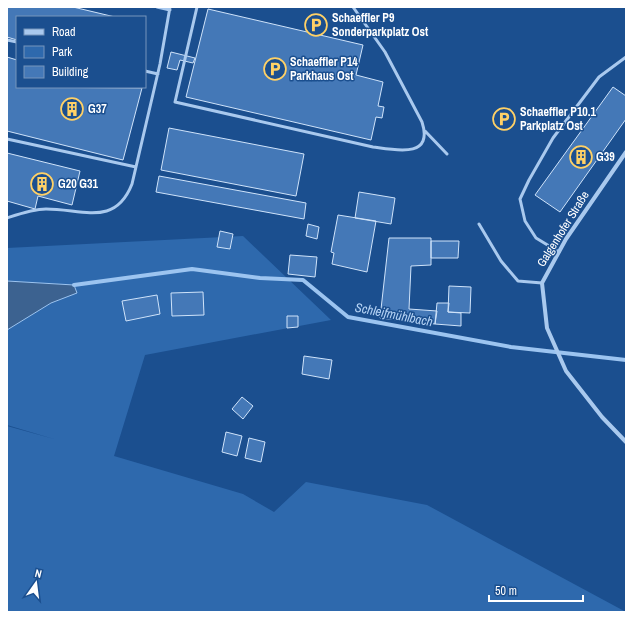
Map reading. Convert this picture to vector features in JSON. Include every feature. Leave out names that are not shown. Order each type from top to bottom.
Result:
[{"type":"street","name":"Galgenhofer Straße","points":[[626,152],[566,239],[542,283],[547,328],[566,371],[602,417],[626,442]]},
{"type":"lane","points":[[7,218],[45,209],[87,212],[114,209],[128,196],[158,74],[170,8],[157,7]]},
{"type":"lane","points":[[197,7],[175,102],[387,149],[400,150],[418,148],[422,144],[425,131]]},
{"type":"lane","points":[[353,7],[385,52],[425,131],[447,154]]},
{"type":"lane","points":[[559,252],[536,238],[525,221],[520,199],[553,138],[599,77],[626,57]]},
{"type":"lane","points":[[146,71],[158,74]]},
{"type":"lane","points":[[7,139],[136,167]]},
{"type":"lane","points":[[479,224],[501,261],[518,281],[542,283]]},
{"type":"green space","points":[[243,236],[331,320],[145,355],[114,456],[243,494],[274,512],[306,482],[427,505],[626,612],[7,612],[7,426],[54,439],[7,425],[7,330],[51,303],[76,293],[74,285],[7,281],[7,248]]},
{"type":"shaded area","points":[[7,281],[74,285],[77,293],[51,303],[7,330]]},
{"type":"building","points":[[7,7],[73,7],[111,16],[16,16],[16,40],[7,37]]},
{"type":"building","name":"Schaeffler P14 Parkhaus Ost","points":[[208,9],[363,45],[356,75],[383,82],[378,106],[384,107],[382,118],[376,117],[371,140],[186,97]]},
{"type":"building","points":[[171,52],[195,58],[193,63],[180,60],[177,70],[167,68]]},
{"type":"building","name":"G37","points":[[7,57],[16,60],[16,88],[142,88],[123,160],[7,131]]},
{"type":"building","name":"G39","points":[[613,87],[626,96],[626,119],[560,212],[535,195]]},
{"type":"building","points":[[169,128],[304,154],[296,196],[161,170]]},
{"type":"building","name":"G20 G31","points":[[7,153],[80,171],[72,205],[38,196],[35,209],[7,201]]},
{"type":"building","points":[[159,176],[306,203],[304,219],[156,192]]},
{"type":"building","points":[[359,192],[395,198],[391,224],[355,218]]},
{"type":"building","points":[[338,215],[376,221],[367,272],[332,264],[334,253],[331,252]]},
{"type":"building","points":[[308,224],[319,227],[317,239],[306,236]]},
{"type":"building","points":[[220,231],[233,234],[230,249],[217,247]]},
{"type":"building","points":[[389,238],[431,238],[431,265],[411,266],[409,309],[437,311],[435,324],[380,318]]},
{"type":"building","points":[[431,241],[459,241],[458,258],[431,258]]},
{"type":"building","points":[[290,255],[317,257],[315,277],[288,274]]},
{"type":"building","points":[[449,286],[471,287],[470,313],[448,312]]},
{"type":"building","points":[[203,292],[204,315],[172,316],[171,293]]},
{"type":"building","points":[[157,295],[160,314],[126,321],[122,301]]},
{"type":"building","points":[[437,303],[449,303],[448,312],[461,313],[461,326],[435,324]]},
{"type":"building","points":[[287,316],[298,316],[298,327],[287,328]]},
{"type":"building","points":[[304,356],[332,360],[329,379],[302,374]]},
{"type":"building","points":[[242,397],[253,406],[243,419],[232,409]]},
{"type":"building","points":[[226,432],[242,436],[237,456],[222,452]]},
{"type":"building","points":[[249,438],[265,442],[261,462],[245,458]]},
{"type":"waterway","name":"Schleifmühlbach","points":[[74,285],[192,269],[260,278],[303,280],[348,317],[511,347],[626,360]]},
{"type":"place","name":"Schaeffler P9 Sonderparkplatz Ost","points":[[316,25]]},
{"type":"place","name":"Schaeffler P14 Parkhaus Ost","points":[[275,69]]},
{"type":"place","name":"G37","points":[[72,109]]},
{"type":"place","name":"Schaeffler P10.1 Parkplatz Ost","points":[[504,119]]},
{"type":"place","name":"G39","points":[[581,157]]},
{"type":"place","name":"G20 G31","points":[[42,184]]}]
